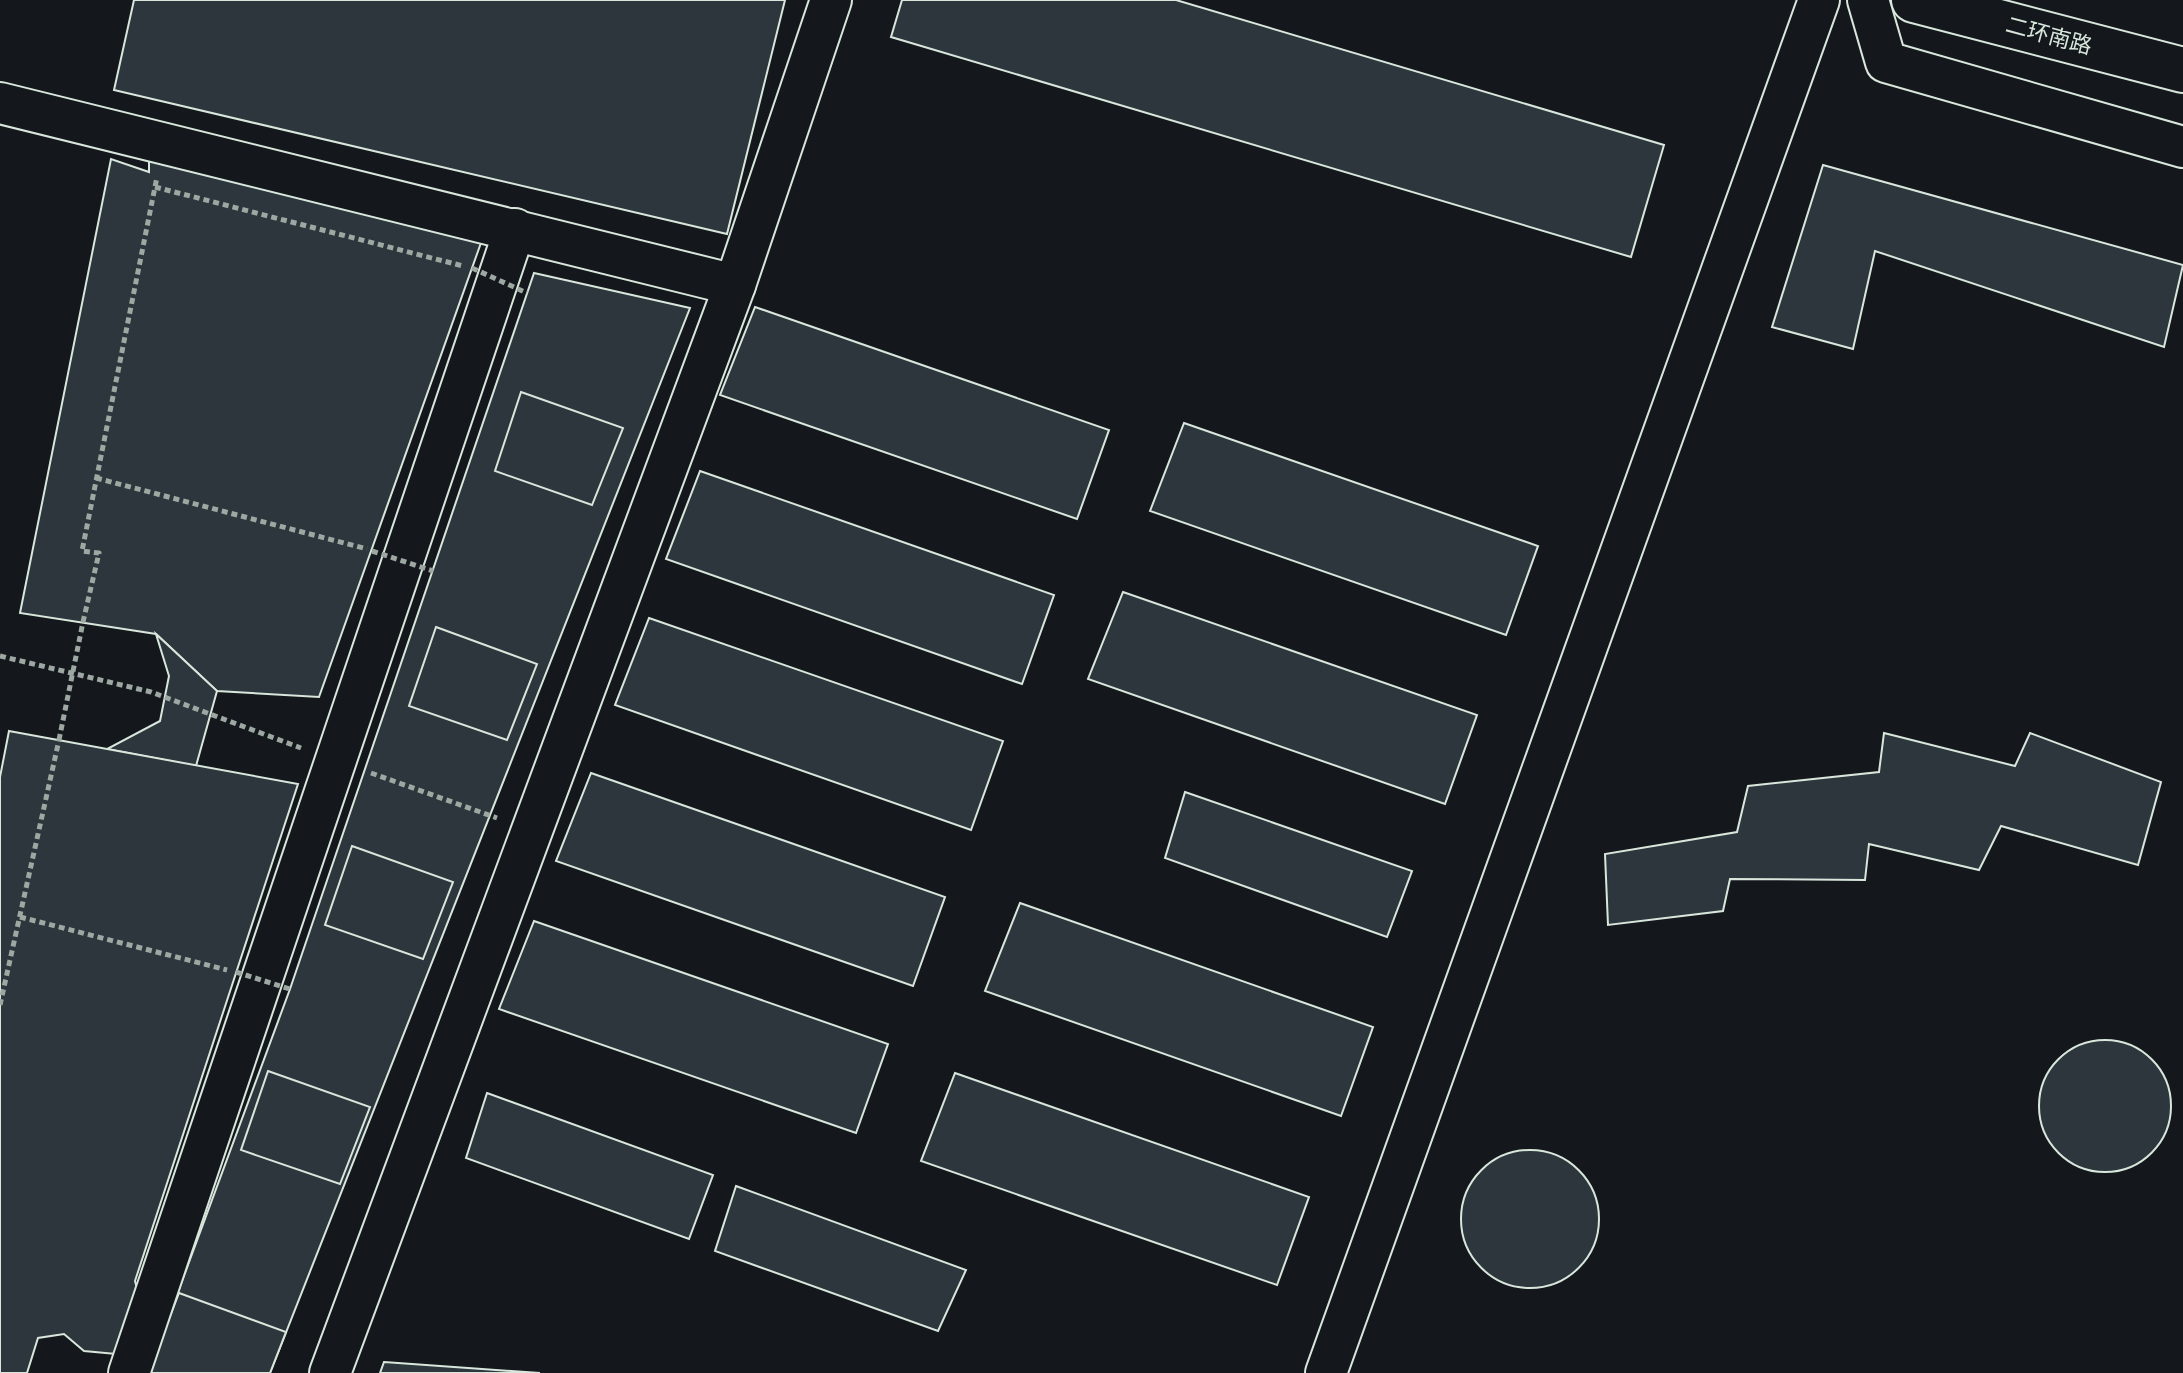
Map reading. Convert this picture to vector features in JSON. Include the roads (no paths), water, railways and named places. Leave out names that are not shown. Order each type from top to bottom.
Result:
[{"type":"highway","name":"二环南路","points":[[1914,0],[2183,70]]},
{"type":"street","points":[[330,1373],[735,285],[831,0]]},
{"type":"street","points":[[1326,1373],[1819,0]]},
{"type":"street","points":[[1868,0],[1886,62],[2183,147]]},
{"type":"street","points":[[0,103],[735,285]]},
{"type":"street","points":[[129,1373],[515,229]]}]
